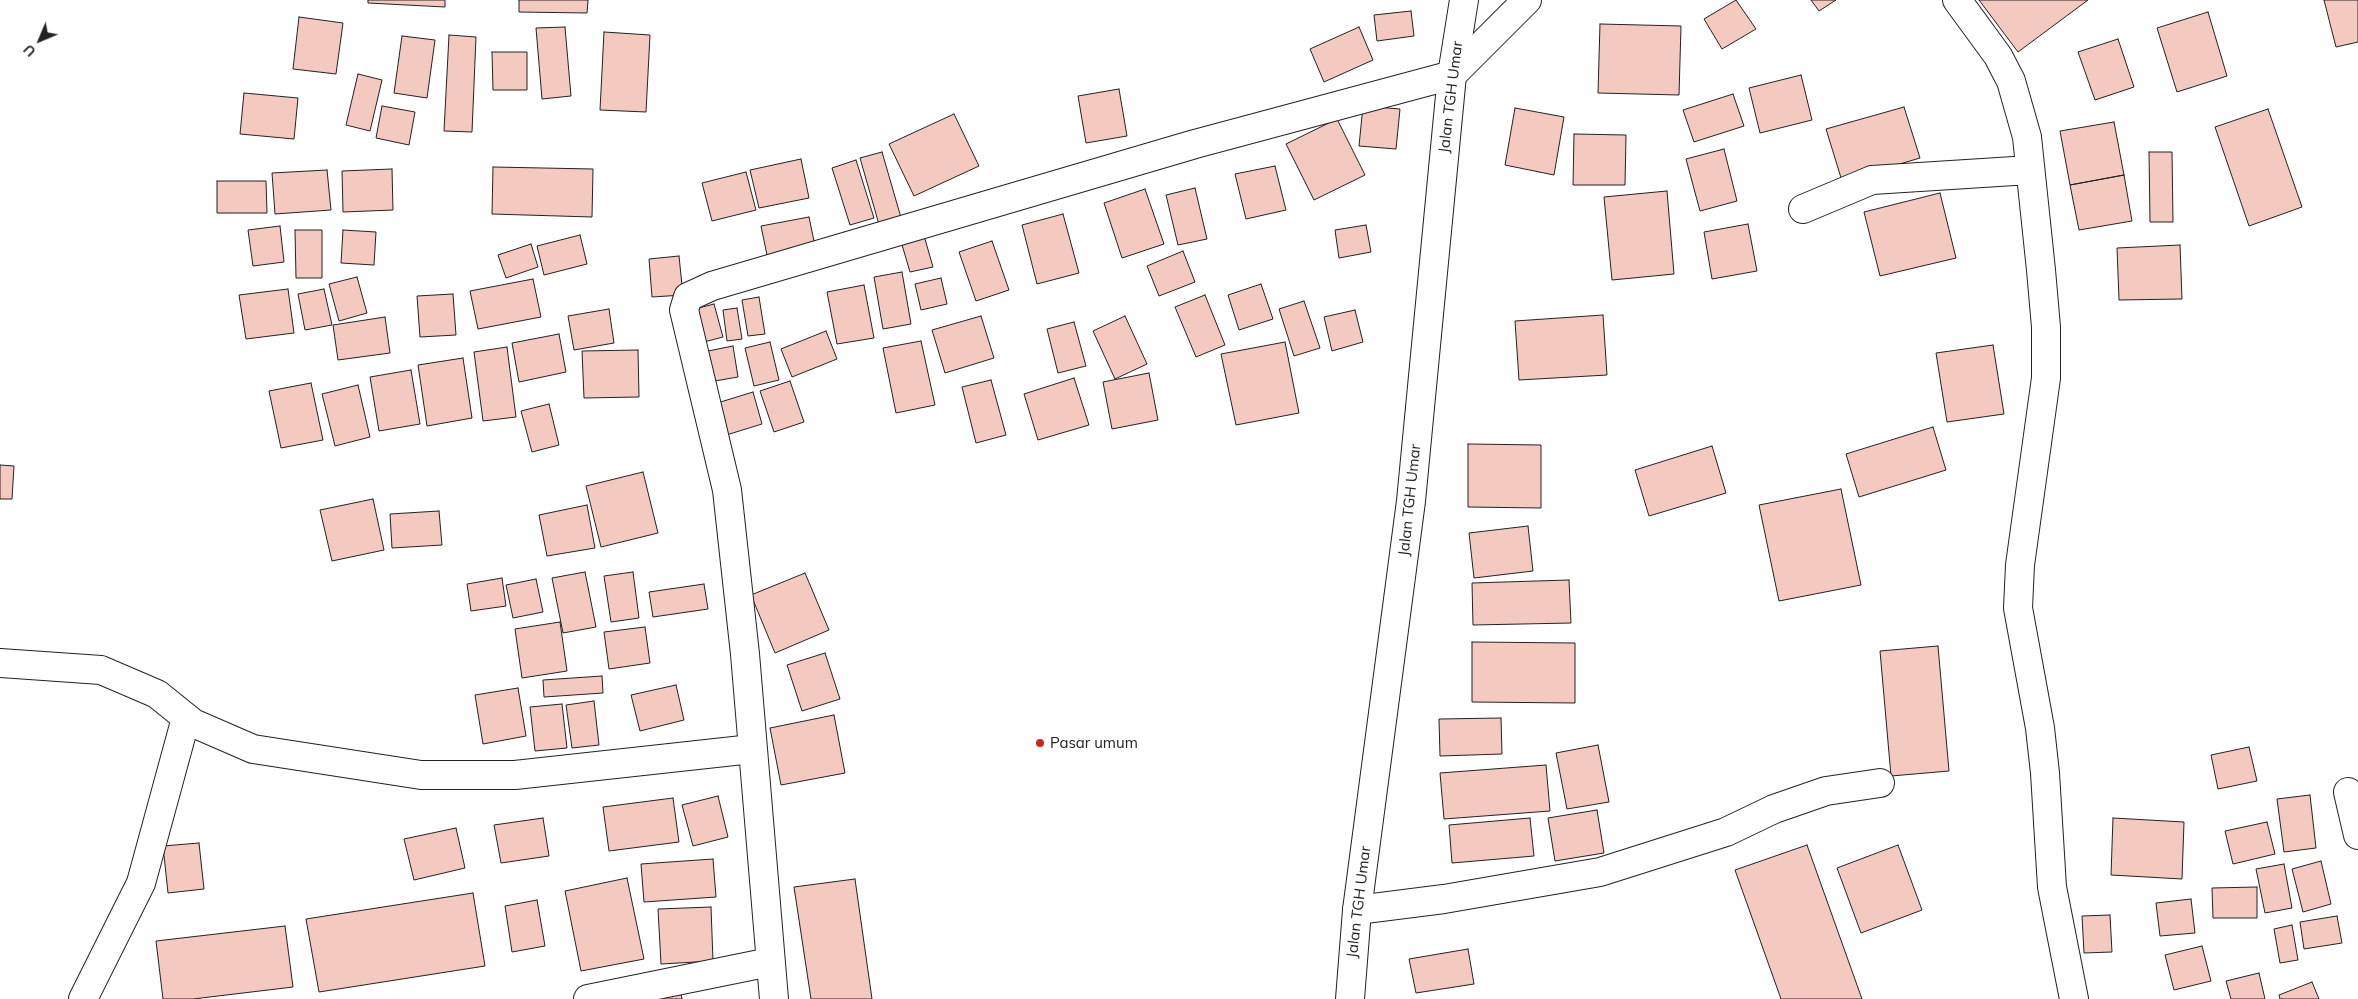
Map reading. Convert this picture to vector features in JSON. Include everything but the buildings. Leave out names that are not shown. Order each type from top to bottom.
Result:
[{"type":"street","name":"Jalan TGH Umar","points":[[1350,999],[1357,910],[1411,501],[1452,75],[1464,0]]},
{"type":"street","points":[[774,999],[745,654],[727,490],[684,310],[688,297],[696,292],[722,283],[1195,144],[1452,75],[1527,0]]},
{"type":"street","points":[[1957,0],[1998,56],[2011,81],[2027,137],[2046,327],[2046,378],[2020,565],[2018,608],[2040,728],[2045,773],[2052,887],[2074,999]]},
{"type":"street","points":[[1803,209],[1872,180],[2030,170]]},
{"type":"street","points":[[0,663],[101,670],[157,694],[198,724],[253,749],[421,775],[515,775],[752,749]]},
{"type":"street","points":[[83,999],[141,883],[198,724]]},
{"type":"street","points":[[1357,910],[1444,899],[1600,872],[1726,832],[1774,809],[1826,791],[1880,783]]},
{"type":"street","points":[[2348,792],[2358,834]]},
{"type":"street","points":[[588,999],[639,993],[770,962]]},
{"type":"place","name":"Pasar umum","points":[[1040,743]]}]
